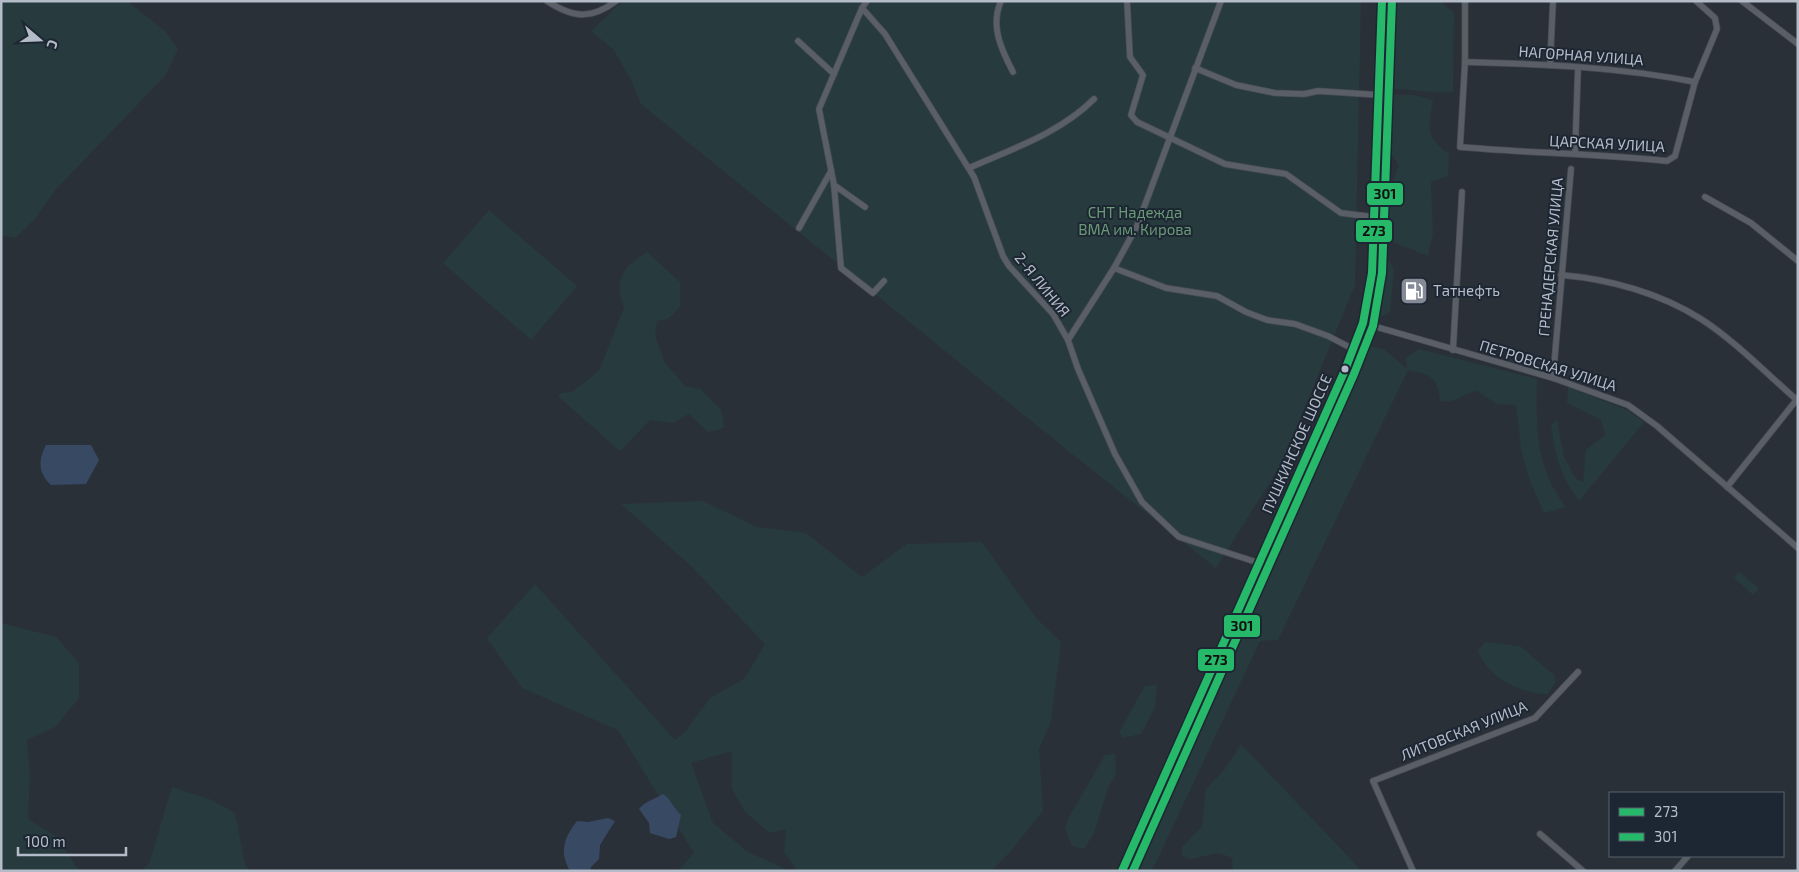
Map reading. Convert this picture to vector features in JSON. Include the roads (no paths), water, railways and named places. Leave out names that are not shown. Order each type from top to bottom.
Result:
[{"type":"main road","name":"ПУШКИНСКОЕ ШОССЕ","points":[[1122,871],[1354,348],[1363,323],[1372,273],[1382,1]]},
{"type":"street","points":[[547,1],[560,9],[577,15],[601,13],[616,1]]},
{"type":"street","points":[[867,1],[862,8],[819,109],[834,185],[841,268],[873,293],[884,280]]},
{"type":"street","points":[[1001,1],[996,21],[1001,49],[1013,72]]},
{"type":"street","points":[[1128,1],[1130,57],[1143,75],[1131,115],[1137,122],[1225,164],[1286,174],[1336,211],[1354,216],[1374,217]]},
{"type":"street","points":[[1068,340],[1114,268],[1137,226],[1168,138],[1221,1]]},
{"type":"street","points":[[1465,1],[1465,62]]},
{"type":"street","points":[[1550,65],[1553,1]]},
{"type":"street","points":[[1695,82],[1717,24],[1715,18],[1696,1]]},
{"type":"street","points":[[1742,1],[1798,44]]},
{"type":"street","name":"2-Я ЛИНИЯ","points":[[862,8],[885,34],[969,168],[1003,256],[1009,266],[1053,314],[1068,340],[1115,454],[1142,502],[1179,537],[1259,563]]},
{"type":"street","points":[[798,41],[834,74]]},
{"type":"street","name":"НАГОРНАЯ УЛИЦА","points":[[1465,62],[1550,65],[1650,74],[1695,82]]},
{"type":"street","name":"ЦАРСКАЯ УЛИЦА","points":[[1465,62],[1460,147],[1528,153],[1575,152],[1667,161],[1672,159],[1675,156],[1695,82]]},
{"type":"street","points":[[1195,68],[1236,85],[1275,93],[1304,94],[1318,90],[1380,95]]},
{"type":"street","points":[[1575,152],[1578,68]]},
{"type":"street","points":[[969,168],[1053,130],[1079,114],[1094,99]]},
{"type":"street","name":"ГРЕНАДЕРСКАЯ УЛИЦА","points":[[1553,378],[1560,275],[1571,169]]},
{"type":"street","points":[[799,228],[831,171]]},
{"type":"street","points":[[834,185],[865,207]]},
{"type":"street","points":[[1453,350],[1462,192]]},
{"type":"street","points":[[1705,197],[1751,223],[1798,261]]},
{"type":"street","points":[[1114,268],[1166,288],[1217,296],[1246,312],[1267,320],[1294,324],[1354,348]]},
{"type":"street","points":[[1560,275],[1590,277],[1629,287],[1662,299],[1702,319],[1797,400],[1727,487]]},
{"type":"street","name":"ПЕТРОВСКАЯ УЛИЦА","points":[[1363,323],[1553,378],[1610,397],[1639,412],[1798,548]]},
{"type":"street","name":"ЛИТОВСКАЯ УЛИЦА","points":[[1413,871],[1373,781],[1535,718],[1578,672]]},
{"type":"street","points":[[1540,834],[1583,871]]},
{"type":"street","points":[[1675,871],[1687,857]]},
{"type":"water","points":[[46,445],[91,445],[99,460],[86,484],[51,485],[44,476],[41,466]]},
{"type":"water","points":[[663,794],[681,815],[676,837],[669,839],[650,833],[649,823],[639,809],[647,802]]},
{"type":"water","points":[[608,818],[615,821],[600,845],[599,859],[591,867],[590,871],[570,871],[565,857],[564,845],[577,821],[588,822]]},
{"type":"place","name":"Татнефть","points":[[1414,291]]},
{"type":"park label","name":"СНТ Надежда ВМА им. Кирова","points":[[1135,222]]}]
